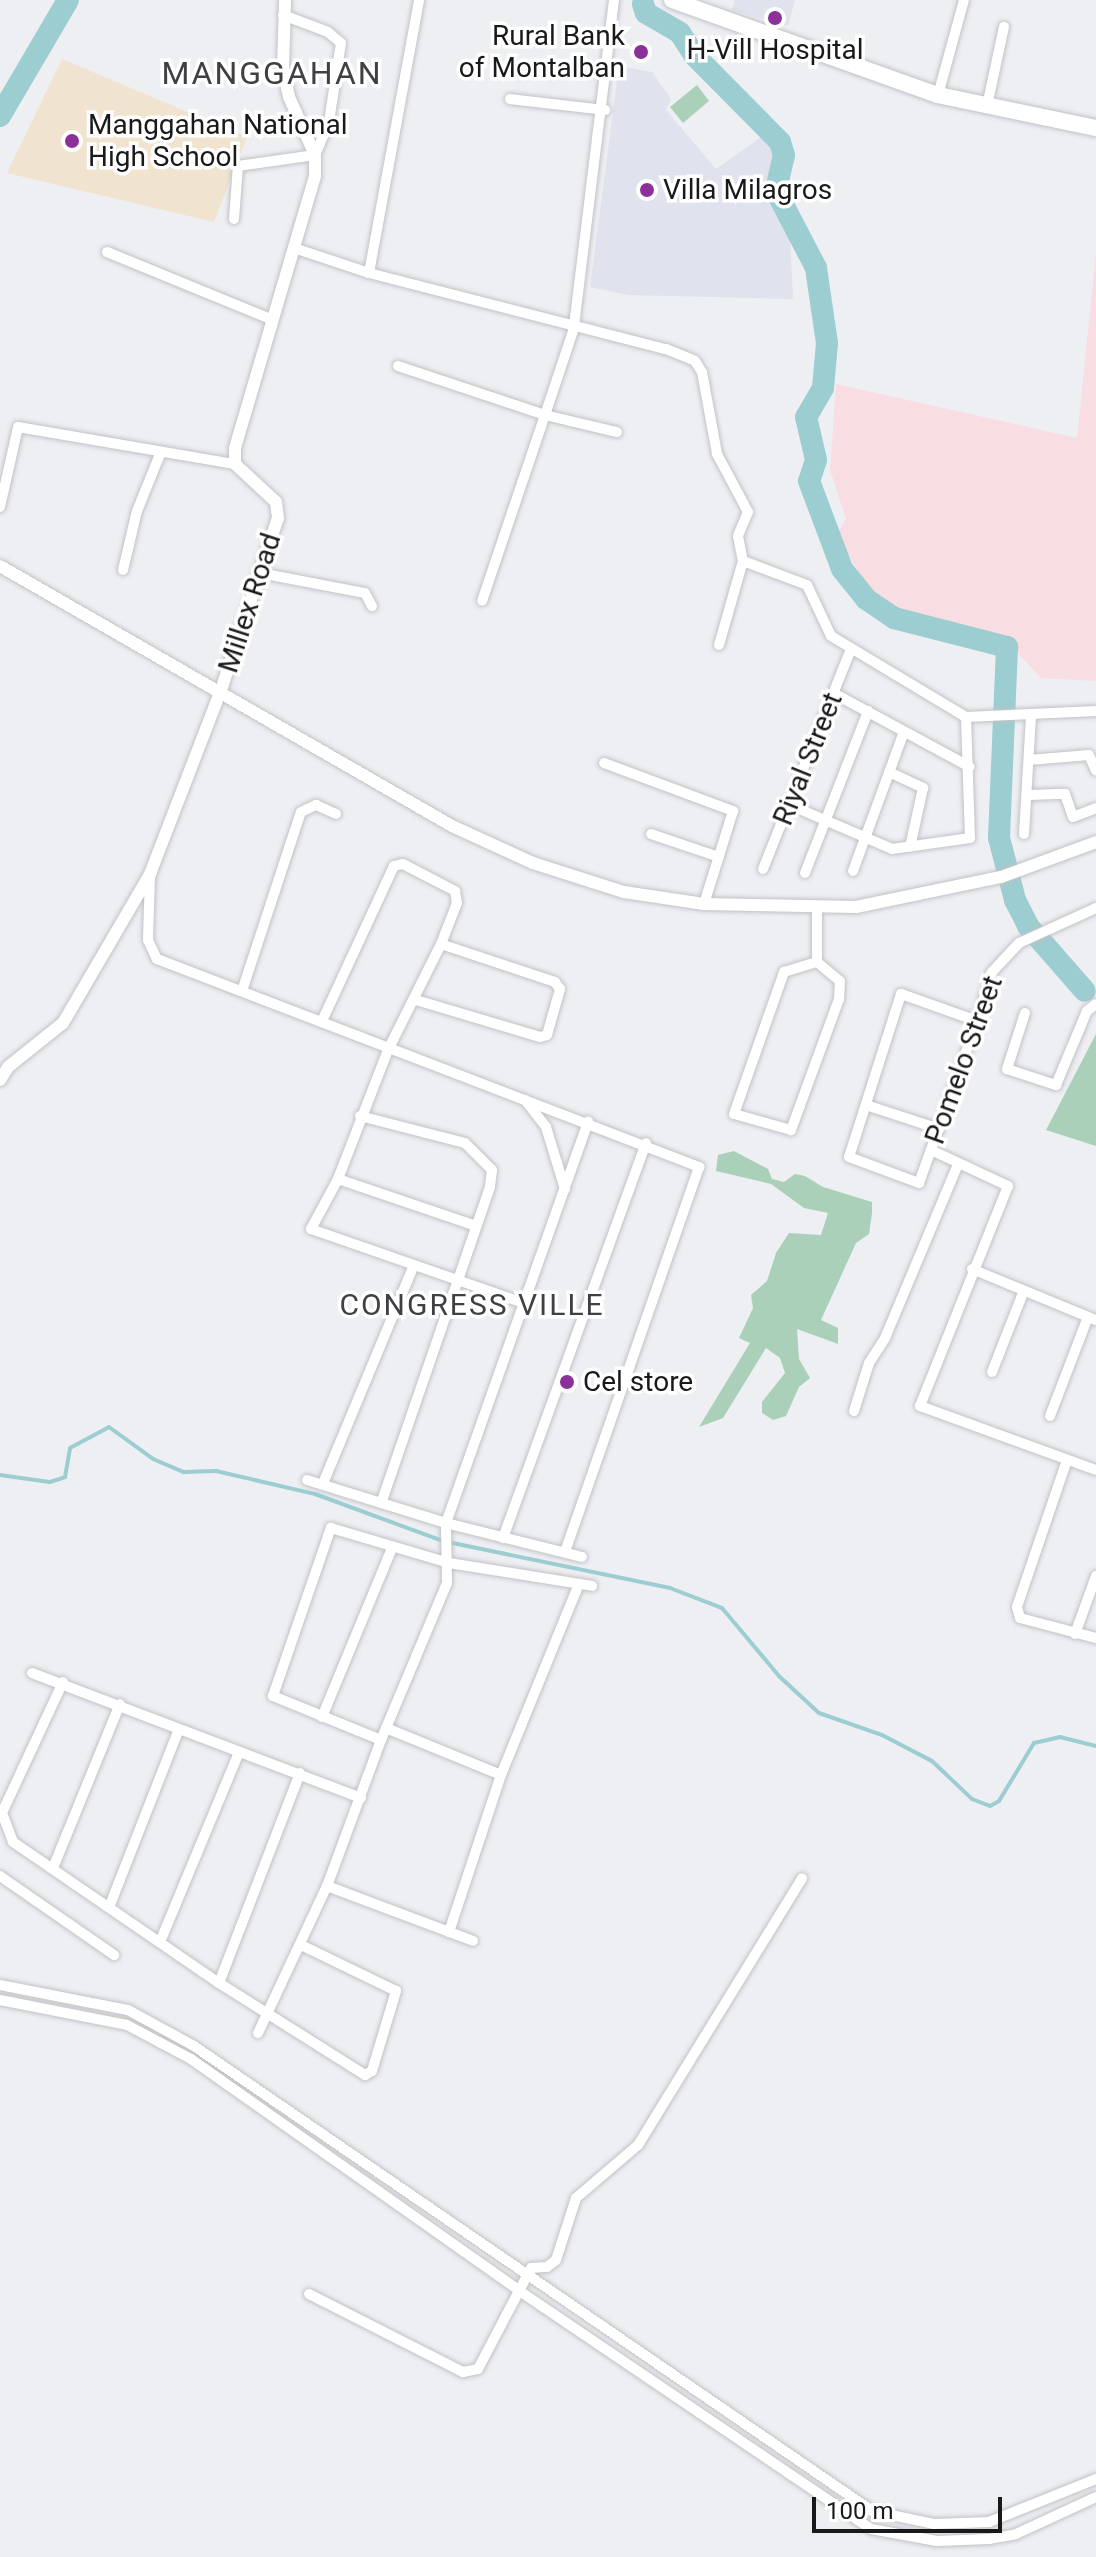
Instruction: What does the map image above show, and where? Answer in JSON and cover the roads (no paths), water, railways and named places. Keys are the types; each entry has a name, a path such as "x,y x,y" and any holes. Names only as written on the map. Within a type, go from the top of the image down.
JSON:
{"main road":[{"path":"672,0 938,95 1096,128"}],"street":[{"path":"285,0 283,15 289,97 315,155"},
{"path":"369,273 419,0"},
{"path":"482,601 574,328 605,110 614,0"},
{"path":"938,95 964,0"},
{"path":"0,507 4,469 18,427 235,464 239,431 297,249 315,155 329,122 341,43 328,32 283,15"},
{"path":"987,106 1004,27"},
{"path":"510,99 605,110"},
{"path":"234,219 238,166 315,155"},
{"path":"297,249 369,273 574,328 666,349 695,361 702,372 717,454 748,512 738,536 743,561 719,645"},
{"path":"107,252 273,320"},
{"path":"398,366 545,415 617,432"},
{"path":"123,570 137,511 161,452"},
{"name":"Millex Road","path":"0,1080 8,1067 63,1023 150,874 220,693 278,518 276,502 235,464"},
{"path":"743,561 807,585 831,636 966,717 1096,711"},
{"path":"0,566 452,826 533,863 624,892 704,904 817,909 938,894 1001,877 1096,842"},
{"path":"260,573 365,593 372,606"},
{"name":"Riyal Street","path":"763,869 851,649"},
{"path":"835,694 970,767"},
{"path":"805,873 868,711"},
{"path":"1024,834 1031,715"},
{"path":"790,805 865,840 892,849 970,838 966,717"},
{"path":"853,871 904,732"},
{"path":"1029,760 1089,755 1096,771"},
{"path":"604,763 733,811 716,856 704,904"},
{"path":"889,772 923,788 910,847"},
{"path":"1028,795 1065,794 1073,817 1096,808"},
{"path":"242,991 301,812 316,805 336,814"},
{"path":"651,834 716,856"},
{"path":"322,1021 394,866 403,864 455,891 457,903 441,944 416,1000 388,1050 338,1179 311,1229 458,1283 521,1302"},
{"path":"150,874 148,940 157,959 322,1021 388,1050 646,1143 699,1167 565,1551"},
{"name":"Pomelo Street","path":"866,1105 849,1157 919,1183 992,972 1019,943 1096,908"},
{"path":"817,909 817,962"},
{"path":"416,1000 540,1037 547,1035 560,989 555,982 441,944"},
{"path":"817,962 840,981 839,999 791,1130 734,1114 784,972 817,962"},
{"path":"939,1129 866,1105 901,994 977,1021"},
{"path":"1025,1013 1007,1069 1056,1085 1087,1011 1096,1004"},
{"path":"524,1099 546,1127 565,1191"},
{"path":"360,1116 465,1143 492,1170 458,1283 382,1501"},
{"path":"258,2033 270,2015 327,1886 381,1740 447,1583 448,1528 521,1302 565,1191 588,1121"},
{"path":"503,1538 646,1143"},
{"path":"931,1150 1008,1186 972,1269 920,1406 1096,1470"},
{"path":"854,1411 869,1363 885,1338 958,1164"},
{"path":"338,1179 476,1226"},
{"path":"324,1481 413,1267"},
{"path":"972,1269 1023,1293 1092,1318 1050,1416"},
{"path":"992,1372 1023,1293"},
{"path":"1067,1460 1017,1607 1020,1618 1096,1638"},
{"path":"307,1480 324,1481 448,1528 582,1557"},
{"path":"381,1740 273,1696 273,1688 331,1528 392,1548 592,1586"},
{"path":"322,1717 392,1548"},
{"path":"1075,1634 1096,1576"},
{"path":"449,1932 501,1775 579,1584"},
{"path":"32,1673 63,1682 361,1798"},
{"path":"63,1682 2,1813 13,1842 110,1905 219,1983 365,2075 372,2071 396,1991 301,1945"},
{"path":"53,1868 120,1704"},
{"path":"386,1728 501,1775"},
{"path":"110,1905 179,1729"},
{"path":"160,1942 239,1752"},
{"path":"219,1983 300,1773"},
{"path":"0,1876 114,1955"},
{"path":"309,2294 394,2340 473,2373 531,2268 547,2267 556,2260 576,2198 638,2145 802,1878"},
{"path":"327,1886 473,1941"},
{"path":"0,1985 105,2004 166,2030 849,2498 902,2521 959,2526 989,2522 1096,2479"},
{"path":"0,2000 68,2010 147,2033 217,2077 518,2290 838,2510 900,2537 962,2542 1016,2534 1096,2497"},
{"path":"702,2414 709,2403"}],"waterway":[{"path":"0,116 68,0"},
{"path":"643,4 646,13 680,33 695,56 780,142 784,155 776,191 816,268 827,343 823,388 806,417 816,460 809,481 842,569 866,599 894,618 1007,647 999,838 1015,900 1028,926 1085,991"},
{"path":"0,1475 50,1482 65,1477 70,1448 109,1427 153,1459 184,1472 216,1471 315,1494 443,1541 670,1588 722,1608 780,1677 819,1713 882,1735 932,1761 972,1799 990,1806 999,1801 1034,1743 1060,1737 1096,1746"}],"place":[{"name":"H-Vill Hospital","path":"775,18"},
{"name":"Rural Bank of Montalban","path":"641,52"},
{"name":"Manggahan National High School","path":"72,141"},
{"name":"Villa Milagros","path":"647,190"},
{"name":"Cel store","path":"567,1382"}],"district":[{"name":"MANGGAHAN","path":"272,73"},
{"name":"CONGRESS VILLE","path":"472,1305"}]}
